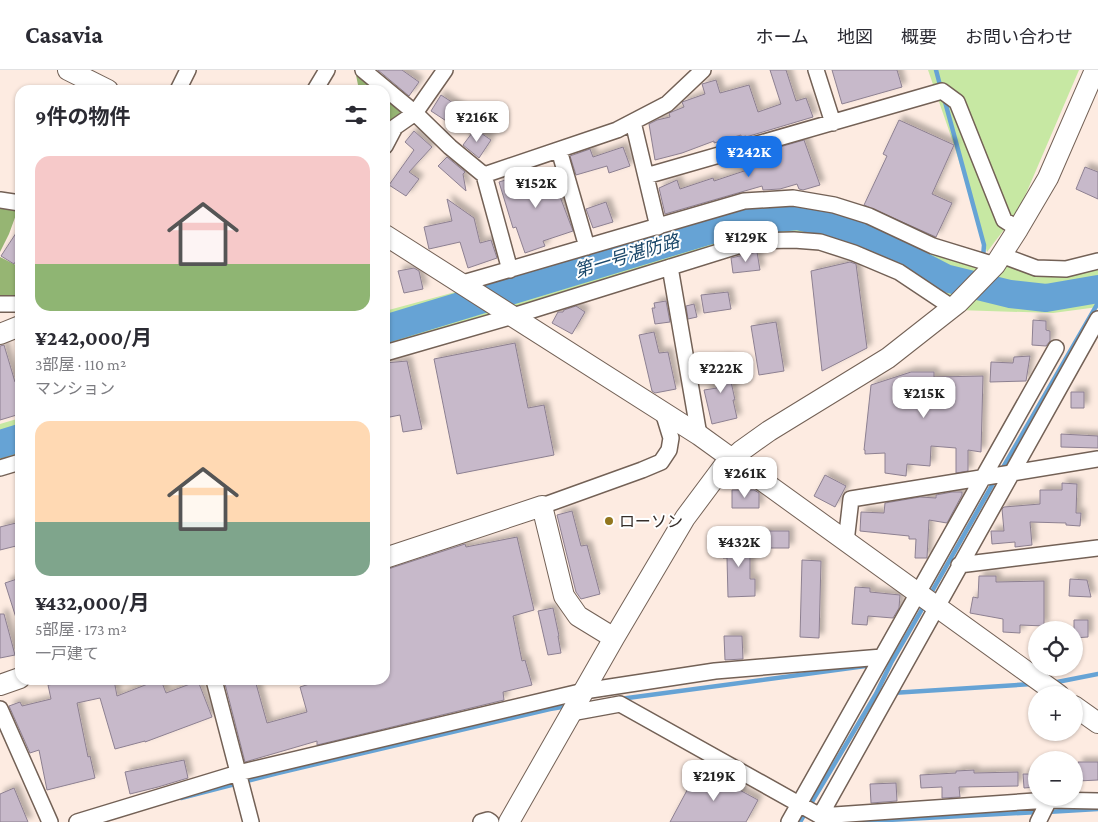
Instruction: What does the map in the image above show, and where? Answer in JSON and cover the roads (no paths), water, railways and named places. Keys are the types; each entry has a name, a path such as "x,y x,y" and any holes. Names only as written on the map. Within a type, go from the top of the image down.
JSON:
{"street":[{"path":"68,70 98,85"},
{"path":"180,85 188,70"},
{"path":"318,85 327,70"},
{"path":"363,70 381,85"},
{"path":"390,136 395,127 415,113 445,70"},
{"path":"484,175 616,130 633,122 667,104 703,70"},
{"path":"816,70 832,123"},
{"path":"509,822 685,518 723,467 769,431 888,358 955,305 998,260 1048,178 1095,70"},
{"path":"390,92 484,175 510,270"},
{"path":"646,176 942,92 957,102 1004,220 1018,229"},
{"path":"633,122 658,226"},
{"path":"558,150 587,247"},
{"path":"466,285 510,270 744,201 793,198 834,204 869,216 932,246 1036,268 1066,269 1098,261"},
{"path":"0,200 15,202"},
{"path":"390,238 699,435 1047,686"},
{"path":"390,351 754,241 794,240 820,242 854,253 899,272 955,305"},
{"path":"670,268 699,435"},
{"path":"0,304 15,304"},
{"path":"826,819 937,606 1098,319"},
{"path":"0,334 15,328"},
{"path":"789,822 1056,348"},
{"path":"390,556 542,506 661,462 669,450 671,438 663,412"},
{"path":"846,542 851,499 1098,459"},
{"path":"0,468 15,464"},
{"path":"542,506 564,596 578,616 614,638"},
{"path":"960,565 1098,548"},
{"path":"87,820 238,773 584,692 714,671 882,657"},
{"path":"0,684 15,680"},
{"path":"215,685 251,822"},
{"path":"571,713 620,704 826,819 1028,802"},
{"path":"0,708 50,822"},
{"path":"1083,713 1098,724"},
{"path":"1083,801 1098,801"},
{"path":"1038,822 1046,806"},
{"path":"481,822 488,820 491,822"}],"waterway":[{"path":"936,70 941,89"},
{"path":"944,98 984,245 983,258"},
{"name":"第一号湛防路","path":"390,327 727,225 745,221 798,216 859,233 945,278 1010,294 1046,298 1098,289"},
{"path":"1001,471 1098,303"},
{"name":"第一号湛防路","path":"0,444 15,440"},
{"path":"930,595 995,480"},
{"path":"800,822 876,694 891,663 925,604"},
{"path":"620,699 873,665"},
{"path":"1052,683 1098,674"},
{"path":"892,693 1032,684"},
{"path":"181,798 278,773 568,706"},
{"path":"1047,812 1098,809"},
{"path":"850,822 1039,812"}],"place":[{"name":"ローソン","path":"609,521"}]}
